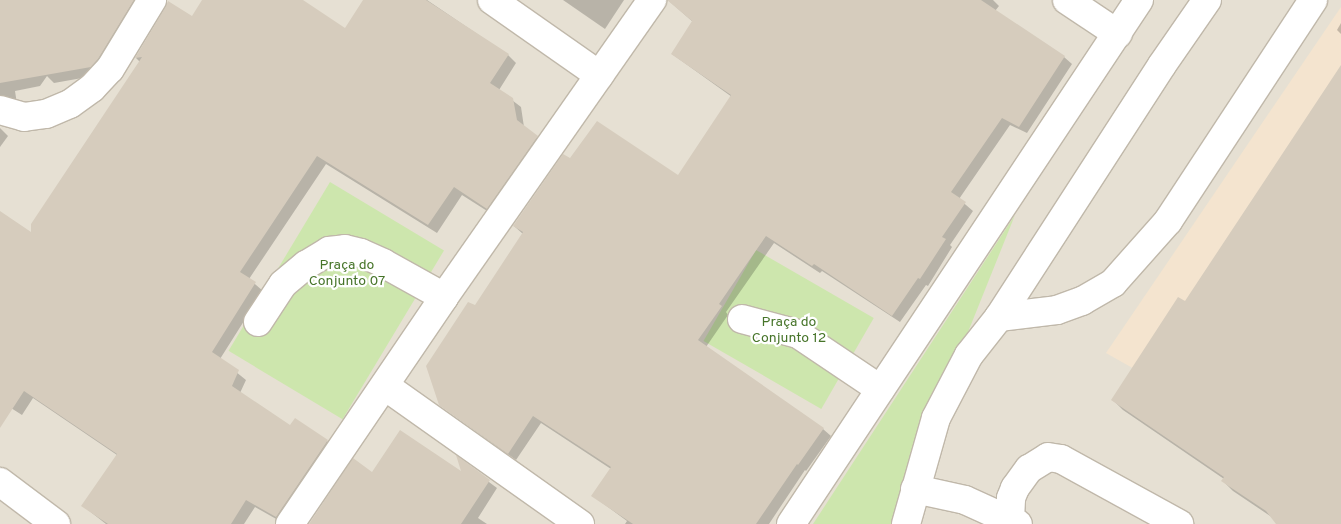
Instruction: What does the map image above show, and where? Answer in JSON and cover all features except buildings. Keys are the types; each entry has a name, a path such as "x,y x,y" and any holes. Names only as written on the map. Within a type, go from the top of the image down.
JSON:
{"street":[{"path":"0,110 24,117 46,114 70,104 92,88 110,69 152,0"},
{"path":"492,0 599,76"},
{"path":"290,524 444,297 652,0"},
{"path":"1067,0 1118,34"},
{"path":"791,524 1139,0"},
{"path":"906,524 936,418 969,355 999,317 1162,65 1207,0"},
{"path":"999,317 1057,310 1082,302 1113,283 1168,221 1313,0"},
{"path":"258,322 283,284 306,266 329,252 345,249 361,253 383,263 444,297"},
{"path":"742,319 798,334 880,389"},
{"path":"384,386 580,524"},
{"path":"1014,521 1011,498 1018,484 1029,469 1048,457 1061,459 1179,524"},
{"path":"0,482 56,524"},
{"path":"915,489 966,500 1014,521"}],"shaded area":[{"path":"0,0 1341,0 1341,524 0,524"},
{"path":"1341,7 1341,486 1106,353"}],"green space":[{"name":"Praça do Conjunto 07","path":"330,182 444,251 343,419 229,351"},
{"path":"1015,215 891,524 813,524"},
{"name":"Praça do Conjunto 12","path":"756,250 874,318 821,409 704,341"}]}
